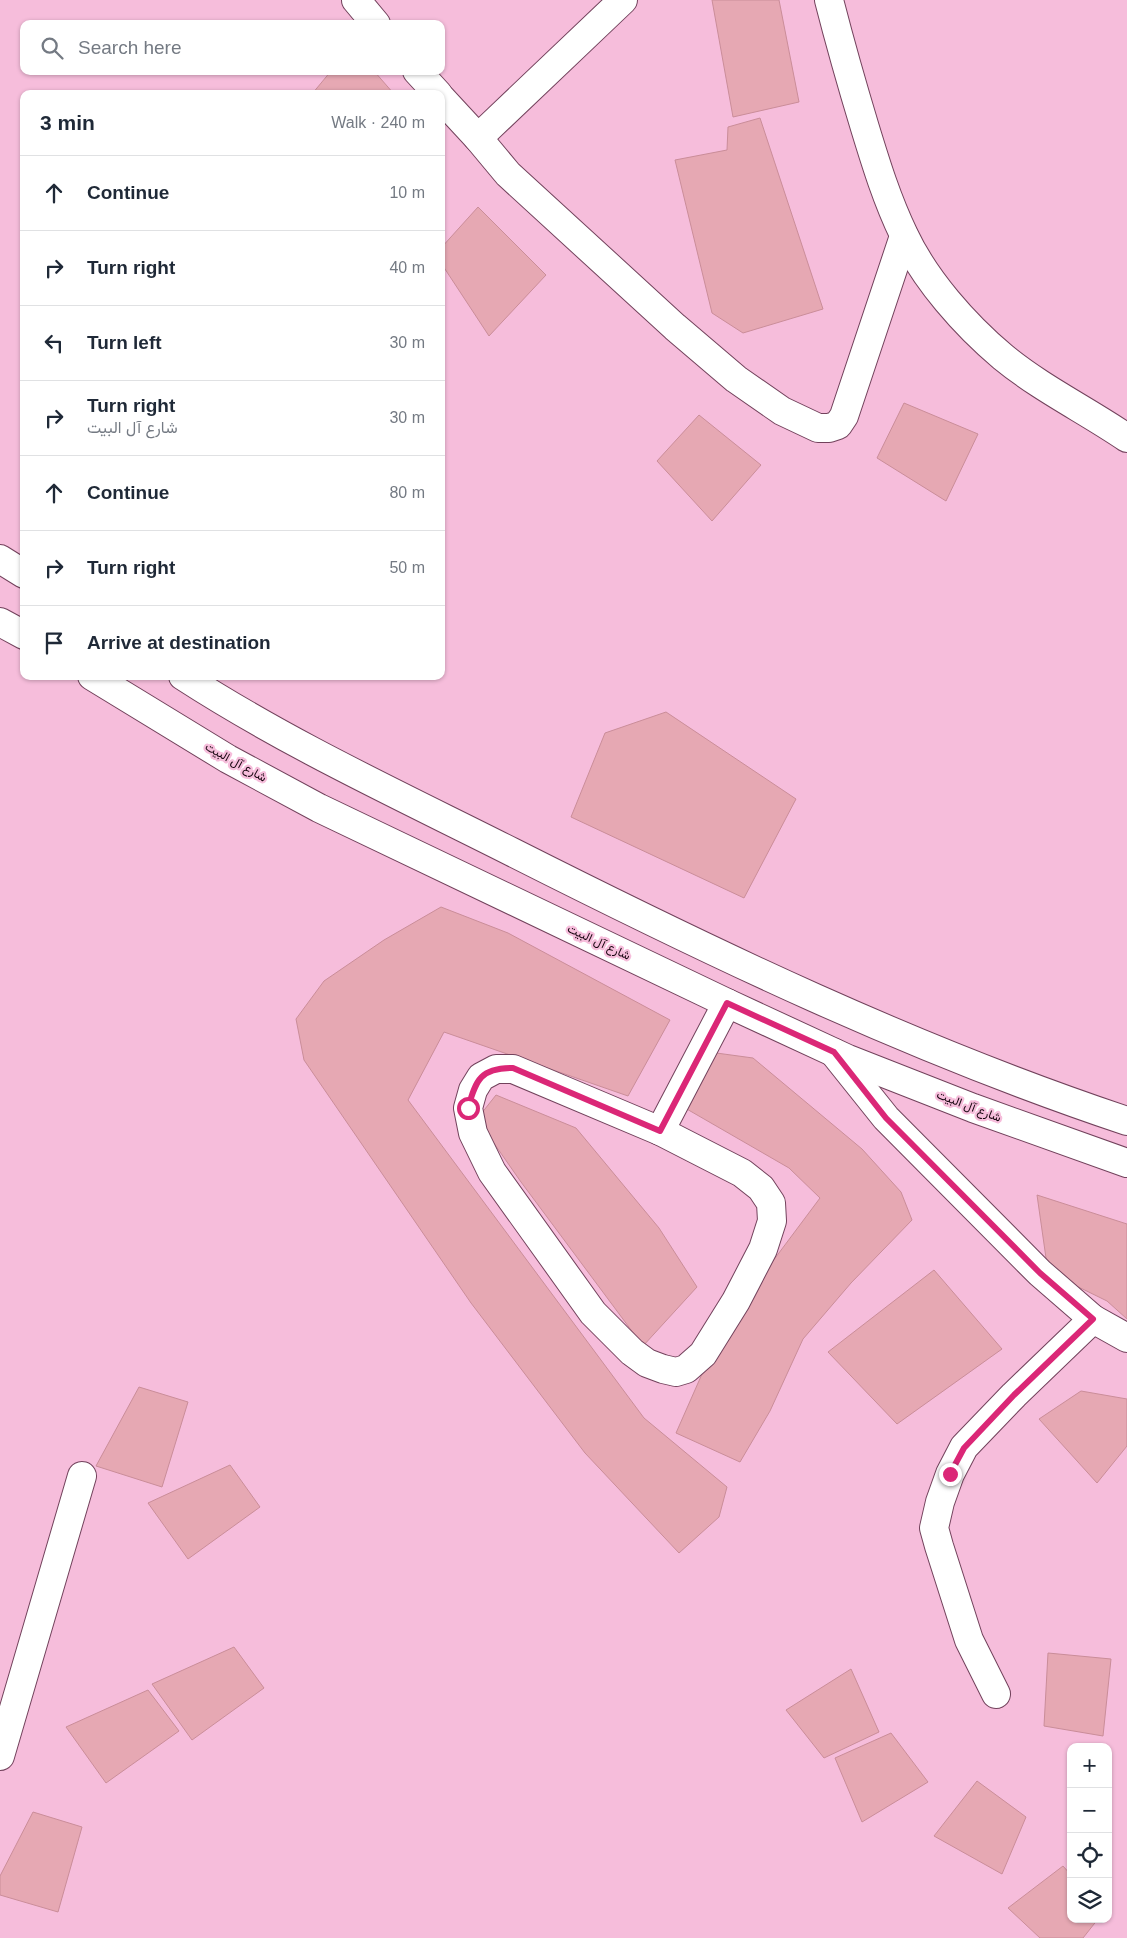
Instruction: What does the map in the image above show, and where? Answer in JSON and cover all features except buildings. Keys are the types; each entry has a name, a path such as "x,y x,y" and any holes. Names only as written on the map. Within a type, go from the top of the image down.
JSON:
{"street":[{"path":"356,0 373,20"},
{"path":"478,138 623,0"},
{"path":"829,0 842,52 880,178 904,236 924,270 964,322 1004,358 1056,395 1127,438"},
{"path":"421,75 434,90"},
{"path":"445,102 508,174 688,339 736,379 782,411 818,428 829,428 838,425 844,416 904,236"},
{"path":"0,559 20,572"},
{"path":"0,622 20,634"},
{"name":"شارع آل البيت","path":"99,680 228,759 319,808 727,1003 834,1052 973,1108 1127,1164"},
{"path":"190,680 299,746 649,921 892,1033 1058,1098 1127,1121"},
{"path":"660,1131 727,1003"},
{"path":"834,1052 886,1118 1040,1273 1093,1319 1127,1338"},
{"path":"496,1068 513,1068 660,1131 742,1173 762,1188 771,1202 772,1221 763,1250 736,1301 703,1354 686,1369 676,1372 647,1363 632,1352 593,1313 492,1172 473,1133 468,1108 473,1090 482,1077 496,1068"},
{"path":"996,1694 969,1640 939,1546 934,1528 940,1502 950,1474 964,1448 1014,1395 1093,1319"},
{"path":"0,1756 82,1476"}],"route":[{"path":"468,1108 473,1090 482,1077 496,1068 513,1068 660,1131 727,1003 834,1052 886,1118 1040,1273 1093,1319 1014,1395 964,1448 950,1474"}]}
